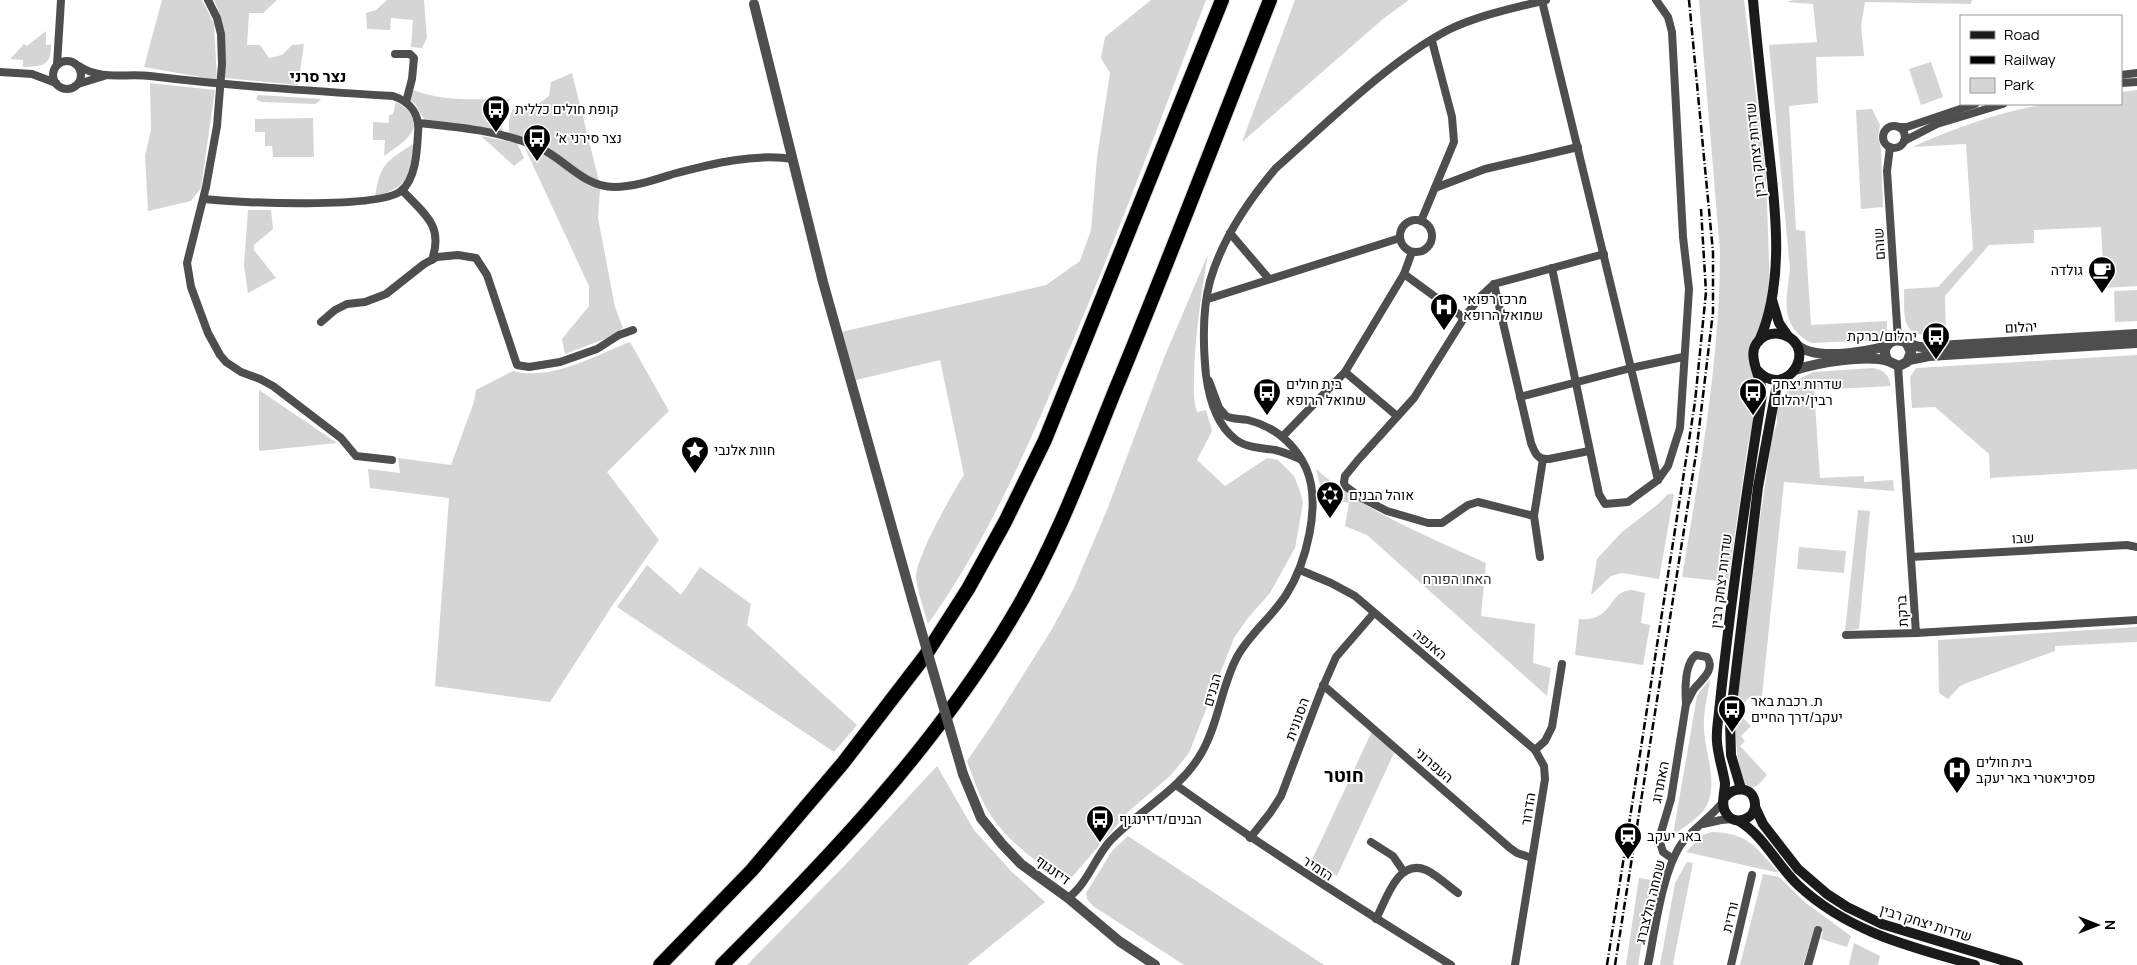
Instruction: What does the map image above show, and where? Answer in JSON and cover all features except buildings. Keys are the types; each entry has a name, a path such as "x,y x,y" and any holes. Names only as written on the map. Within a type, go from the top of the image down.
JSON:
{"highway":[{"path":"660,965 752,870 843,764 925,656 976,574 1025,483 1045,440 1222,0"},
{"path":"722,965 820,863 898,775 966,689 1012,618 1065,512 1134,344 1270,0"}],"main road":[{"name":"שדרות יצחק רבין","path":"1753,0 1774,202 1776,252 1771,296 1764,329 1759,341"},
{"name":"שדרות יצחק רבין","path":"1771,296 1779,323 1791,340"},
{"path":"1774,334 1791,340 1799,357 1795,370 1786,378 1774,380 1756,369 1753,356 1759,341 1767,335 1774,334"},
{"name":"שדרות יצחק רבין","path":"1724,800 1724,779 1717,742 1717,727 1744,504 1762,395 1762,383 1756,369"},
{"name":"שדרות יצחק רבין","path":"1741,789 1731,756 1730,721 1758,486 1776,390 1778,384 1786,378"},
{"path":"1741,789 1751,794 1755,807 1749,817 1736,820 1726,813 1724,800 1733,790 1741,789"},
{"name":"שדרות יצחק רבין","path":"1755,807 1763,824 1798,869 1827,894 1847,907 1882,924 2018,965"},
{"name":"שדרות יצחק רבין","path":"1736,820 1752,830 1794,882 1836,915 1886,939 1975,965"}],"street":[{"path":"56,83 53,76 60,41 61,0"},
{"path":"208,0 221,34 217,126 204,198 188,256 188,273 202,319 220,355 241,372 260,379 280,392 341,438 356,456 392,460"},
{"path":"1552,268 1599,494 1605,504 1628,502 1658,480 1668,466 1680,428 1688,317 1689,289 1683,237 1672,32 1668,16 1656,0"},
{"path":"1300,459 1286,453 1259,449 1235,440 1224,426 1215,403 1208,393 1204,350 1210,282 1230,233 1260,187 1276,168 1402,60 1448,30 1479,18 1544,1 1658,480"},
{"name":"דיזנגוף","path":"754,4 853,394 962,774 981,818 1021,864 1068,898 1119,942 1155,965"},
{"path":"60,41 62,49 72,61 87,71 106,76 147,76 220,85 393,96 406,102 414,110 419,123 415,161 408,182 402,190 387,198 321,203 204,198"},
{"path":"1421,221 1454,142 1452,117 1432,41"},
{"path":"395,54 410,54 414,58 412,79 406,102"},
{"path":"32,74 56,66 62,61 72,61"},
{"path":"78,84 82,76 79,66"},
{"path":"0,72 32,74 56,83 65,89 70,89 78,84 106,76"},
{"path":"2122,75 2137,73"},
{"path":"2122,83 2137,82"},
{"path":"1972,105 1907,126 1890,127 1884,133 1884,141 1890,147 1898,147 1904,140 1937,124 2000,105"},
{"path":"419,123 460,127 497,134 530,144 555,157 586,180 609,186 639,184 716,163 766,158 793,160"},
{"path":"1898,127 1904,133 1904,140"},
{"path":"1435,188 1485,169 1578,147"},
{"name":"שוהם","path":"1890,147 1888,171 1903,342"},
{"path":"402,190 433,225 437,239 432,260"},
{"path":"1410,221 1421,221 1430,228 1432,238 1430,244 1423,251 1412,252 1404,247 1400,238 1402,228 1410,221"},
{"path":"1230,233 1268,279"},
{"path":"1208,299 1400,238"},
{"path":"1283,436 1345,372 1404,274 1412,252"},
{"path":"1534,516 1478,502 1468,505 1442,523 1428,523 1387,511 1360,497 1345,486 1345,476 1414,398 1464,318 1479,298 1494,284 1604,254"},
{"path":"321,322 335,310 347,304 365,302 386,294 432,260 443,255 458,255 476,258 487,275 516,365 522,368 567,360 597,349 633,330"},
{"path":"1404,274 1464,318"},
{"path":"1494,284 1531,444 1536,456 1543,460 1589,451"},
{"name":"יהלום","path":"1903,342 1922,347 2137,334"},
{"path":"1791,340 1807,351 1820,354 1862,351 1887,346 1894,340 1903,342 1911,352 1909,360 1904,365 1898,366 1874,360 1820,363 1795,370"},
{"name":"יהלום","path":"1909,360 1929,356 2137,342"},
{"path":"1887,346 1885,353 1888,362"},
{"path":"1520,397 1631,368 1684,358"},
{"name":"ברקת","path":"1898,366 1916,633 2137,620"},
{"path":"1345,372 1398,416"},
{"name":"הבנים","path":"1068,898 1079,890 1110,841 1176,785 1201,754 1218,716 1226,684 1237,656 1285,596 1300,570 1308,540 1312,496 1306,467 1298,453 1283,436 1272,429 1248,420 1226,416 1215,403"},
{"path":"1540,557 1534,516 1543,460"},
{"name":"שבו","path":"1911,557 2127,545 2137,547"},
{"name":"האנפה","path":"1300,570 1355,596 1536,750"},
{"name":"הסנונית","path":"1250,838 1281,796 1323,685 1336,657 1374,613"},
{"path":"1846,636 1916,633"},
{"name":"האתרוג","path":"1673,859 1663,852 1659,838 1671,798 1686,704 1690,663 1696,654 1702,654 1709,660 1710,670 1686,704"},
{"path":"1536,750 1545,741 1552,727 1562,664"},
{"name":"העפרוני","path":"1323,685 1510,848 1517,853 1532,858"},
{"name":"הדרור","path":"1515,965 1545,779 1544,766 1536,750"},
{"name":"הזמיר","path":"1176,785 1250,838 1451,965"},
{"name":"שמחה הולצברג","path":"1648,965 1660,907 1673,859 1683,843 1724,800"},
{"path":"1701,825 1721,820 1736,820"},
{"path":"1371,842 1393,856 1404,872"},
{"path":"1376,919 1397,878 1404,872 1412,869 1427,871 1458,893"},
{"name":"ורדית","path":"1731,965 1752,875"},
{"path":"1808,965 1818,930"}],"green space":[{"path":"162,0 202,0 214,24 217,80 144,67"},
{"path":"214,0 277,0 263,13 249,13 247,45 260,45 269,58 282,55 292,45 304,44 298,85 225,78 223,28"},
{"path":"387,0 424,0 427,38 422,48 411,47 413,20 391,18 390,30 367,29 366,13 376,10"},
{"path":"1151,0 1206,0 1100,275 1033,433 1002,499 968,563 928,624 916,580 918,566 936,525 964,475 940,360 856,380 841,332 1046,285 1080,261 1091,230 1097,158 1110,73 1101,58 1105,37"},
{"path":"1295,0 1409,0 1383,19 1242,142"},
{"path":"1699,0 1744,0 1766,176 1770,288 1765,316 1756,338 1759,398 1748,444 1728,582 1682,577 1708,415 1717,333 1719,292 1720,251"},
{"path":"1793,0 1972,0 1971,4 1865,2 1861,26 1864,56 1816,57 1818,103 1789,106 1796,230 1805,231 1811,325 1887,321 1887,335 1882,340 1811,343 1800,336 1793,328 1789,319 1787,300 1790,269 1769,45 1817,42 1813,4 1786,2"},
{"path":"46,31 46,45 51,45 51,52 44,64 23,67 23,60 10,59 24,44 27,46"},
{"path":"1931,62 1943,97 1921,105 1909,69"},
{"path":"572,73 599,181 581,175 509,134 509,120 513,109 537,105 549,96 551,82"},
{"path":"150,83 215,90 201,188 191,201 148,211 145,156 151,130"},
{"path":"413,90 449,98 510,99 501,119 503,132 474,126 425,121 415,104 410,100"},
{"path":"2137,90 2137,286 2104,288 2101,227 2034,230 2034,243 1989,245 1945,296 1946,333 1925,335 1912,331 1906,322 1904,289 1938,287 1973,249 1966,144 1913,147 1962,127 2020,109 2045,105 2122,105 2122,92"},
{"path":"258,95 321,99 316,104 261,102 256,99"},
{"path":"396,102 407,110 413,117 415,124 407,138 384,156 385,140 373,140 373,122 389,123 389,115 393,114"},
{"path":"1872,109 1880,125 1878,137 1881,148 1883,207 1861,209 1856,110"},
{"path":"313,118 314,157 273,157 272,146 265,146 265,132 255,132 255,119"},
{"path":"481,136 517,143 524,158 514,166"},
{"path":"416,142 412,163 402,184 387,193 375,197 380,176 387,163"},
{"path":"524,146 554,160 600,189 598,218 615,307 623,328 610,337 565,354 562,339 589,306 589,286"},
{"path":"248,210 271,210 273,229 254,245 254,250 276,278 248,293 244,265"},
{"path":"1208,254 1197,331 1194,391 1197,412 1206,410 1212,431 1197,460 1225,486 1267,458 1278,460 1294,476 1303,503 1295,548 1270,593 1247,619 1234,638 1189,753 1170,776 1129,811 1072,877 1061,878 1021,849 1003,831 988,811 967,761 1052,629 1073,590 1107,510 1164,358"},
{"path":"2137,290 2137,321 2115,322 2114,291"},
{"path":"630,342 669,411 607,472 659,540 612,606 550,702 435,686 449,498 370,488 368,469 400,473 398,458 451,465 474,402 476,390 513,371 543,373 558,370 573,366"},
{"path":"2137,355 2137,469 1990,478 1989,454 1935,407 1912,408 1910,377 1916,368"},
{"path":"1873,368 1885,374 1891,386 1814,390 1820,478 1864,476 1864,482 1893,480 1894,491 1784,482 1762,696 1752,696 1746,700 1743,718 1751,726 1741,736 1745,741 1740,746 1767,775 1758,785 1749,789 1744,786 1739,762 1735,714 1736,690 1741,641 1772,438 1777,423 1777,408 1789,388 1797,380 1813,372"},
{"path":"259,390 337,443 259,451"},
{"name":"האחו הפורח","path":"1316,469 1376,511 1419,533 1486,563 1481,616 1535,624 1533,663 1551,668 1547,696 1367,535 1345,526 1349,503 1323,497"},
{"path":"1668,494 1674,494 1659,579 1622,573 1611,576 1591,595 1597,559 1622,532"},
{"path":"1858,510 1870,511 1859,629 1845,631"},
{"path":"1799,547 1846,551 1844,573 1797,569"},
{"path":"647,565 681,595 700,567 751,604 747,625 857,725 834,752 617,607"},
{"path":"1632,590 1645,593 1641,623 1650,625 1643,665 1575,655 1579,619 1591,619 1599,616 1618,595"},
{"path":"2137,627 2137,642 2055,646 2055,651 1960,686 1948,699 1939,693 1938,640"},
{"path":"1710,679 1704,723 1711,777 1710,796 1707,805 1700,814 1673,835 1697,696"},
{"path":"1373,729 1394,753 1337,876 1312,860"},
{"path":"937,766 974,830 1011,871 1045,902 967,965 747,965 848,862"},
{"path":"1712,832 1735,835 1743,839 1757,849 1779,873 1686,852 1702,835"},
{"path":"1128,836 1324,965 1184,965 1093,906 1087,899 1086,893 1112,851"},
{"path":"1687,862 1693,863 1673,964 1675,965 1660,965 1675,883"},
{"path":"1763,874 1779,877 1807,904 1851,936 1847,947 1821,939 1823,931 1814,929 1803,965 1740,965"},
{"path":"1639,878 1652,880 1651,889 1638,965 1626,965"},
{"path":"1854,943 1880,956 1878,965 1849,965"}],"railway":[{"path":"1615,965 1696,454 1713,312 1713,252 1689,0"},
{"path":"1607,965 1695,402 1706,292 1701,209"}],"place":[{"name":"קופת חולים כללית","path":"496,133"},
{"name":"נצר סירני א׳","path":"537,162"},
{"name":"גולדה","path":"2102,294"},
{"name":"מרכז רפואי שמואל הרופא","path":"1444,331"},
{"name":"יהלום/ברקת","path":"1936,360"},
{"name":"בית חולים שמואל הרופא","path":"1267,416"},
{"name":"שדרות יצחק רבין/יהלום","path":"1753,416"},
{"name":"חוות אלנבי","path":"695,474"},
{"name":"אוהל הבנים","path":"1330,519"},
{"name":"ת. רכבת באר יעקב/דרך החיים","path":"1732,733"},
{"name":"בית חולים פסיכיאטרי באר יעקב","path":"1957,794"},
{"name":"הבנים/דיזינגוף","path":"1100,843"},
{"name":"באר יעקב","path":"1628,860"}],"district":[{"name":"נצר סרני","path":"318,76"},
{"name":"חוטר","path":"1344,775"}]}
